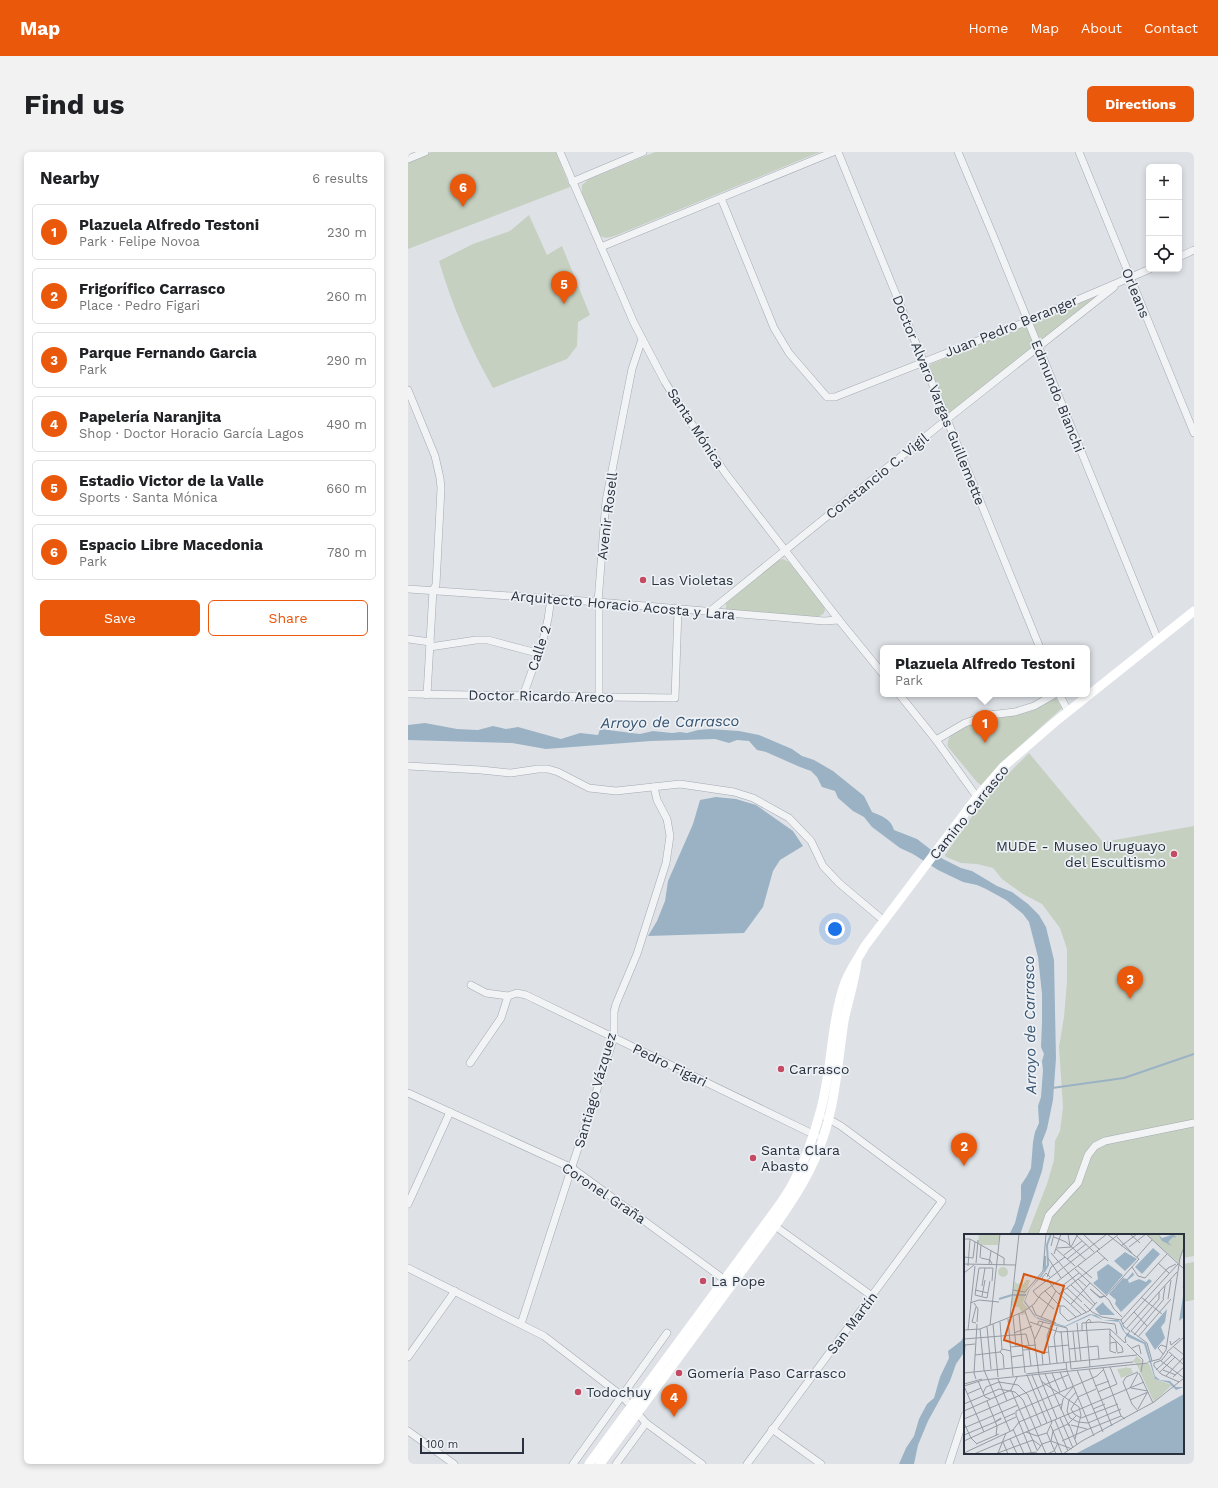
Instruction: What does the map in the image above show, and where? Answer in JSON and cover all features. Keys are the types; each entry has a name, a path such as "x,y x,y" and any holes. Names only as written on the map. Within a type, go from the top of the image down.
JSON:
{"main road":[{"name":"Camino Carrasco","path":"1090,694 1194,611"},
{"name":"Camino Carrasco","path":"824,1117 833,1101 847,1005 857,961 865,946 883,920 946,840 977,797 1003,767 1087,697"},
{"path":"600,1464 634,1410 795,1181 814,1135 824,1117"},
{"path":"589,1464 634,1410 775,1226 802,1185 823,1138 824,1117"}],"street":[{"path":"408,159 425,152"},
{"name":"Santa Mónica","path":"560,152 617,285 642,339 680,405 716,461 839,620 880,670"},
{"path":"572,182 642,152"},
{"path":"601,247 833,152"},
{"name":"Doctor Alvaro Vargas Guillemette","path":"838,152 1039,645"},
{"name":"Edmundo Bianchi","path":"958,152 1158,640"},
{"name":"Orleans","path":"1079,152 1194,433"},
{"name":"Juan Pedro Beranger","path":"721,198 774,328 789,353 827,397 835,397 1028,321 1146,271"},
{"path":"1182,256 1194,250"},
{"name":"Constancio C. Vigil","path":"709,612 946,420 1121,281"},
{"name":"Avenir Rosell","path":"599,697 600,608 598,602 606,501 632,369 642,339"},
{"path":"408,390 435,456 442,488 436,585 433,590 427,695"},
{"name":"Arquitecto Horacio Acosta y Lara","path":"408,589 551,598 824,621 839,620"},
{"name":"Calle 2","path":"523,696 537,653 543,640 551,598"},
{"name":"Doctor Ricardo Areco","path":"408,694 675,698 678,609"},
{"path":"408,639 430,644 488,640 537,653"},
{"path":"901,697 936,740 977,797"},
{"path":"936,740 965,723 989,715 1014,712 1034,706 1050,697"},
{"path":"1060,697 1068,712"},
{"path":"408,766 510,773 548,769 558,772 589,788 616,791 680,784 734,792 753,798 788,818 811,842 823,866 839,883 883,920"},
{"name":"Santiago Vázquez","path":"521,1324 614,1037 614,1012 616,1004 637,954 666,862 670,836 667,819 654,787"},
{"name":"Pedro Figari","path":"471,985 486,993 508,996 517,993 526,995 814,1135 823,1138"},
{"path":"470,1062 501,1018 508,996"},
{"name":"Coronel Graña","path":"408,1093 572,1168 725,1280"},
{"path":"408,1204 450,1112"},
{"name":"San Martín","path":"747,1464 942,1201 841,1126 824,1117"},
{"path":"1042,1234 1049,1215 1078,1182 1088,1155 1095,1146 1105,1141 1194,1123"},
{"path":"775,1226 872,1296"},
{"path":"408,1268 544,1336 622,1396 646,1423 702,1464"},
{"path":"408,1357 455,1291"},
{"path":"573,1464 668,1333"},
{"path":"949,1464 964,1418"},
{"path":"616,1464 646,1423"},
{"path":"772,1429 820,1464"},
{"path":"408,1431 444,1461 454,1464"}],"green space":[{"path":"431,152 556,152 570,187 408,249 408,161"},
{"path":"655,152 820,152 617,235 608,238 602,237 582,193 582,185 589,179"},
{"path":"529,215 547,255 562,246 590,315 578,322 577,346 567,359 493,388 462,326 439,261 473,244 510,231"},
{"path":"1095,297 1044,340 1039,337 1033,324 1033,322 1037,319"},
{"path":"1024,326 1027,328 1035,346 950,413 948,412 930,370 931,364"},
{"path":"783,559 789,562 824,605 825,611 823,614 818,617 728,611 726,609 726,602 776,561"},
{"path":"1056,698 1062,708 999,765 982,786 948,747 949,739 955,732 966,726 992,719 1025,713"},
{"path":"1029,753 1103,842 1194,826 1194,1256 1184,1258 1184,1234 1027,1234 1047,1184 1054,1160 1055,1141 1060,1131 1063,1107 1059,1047 1064,1017 1067,981 1067,949 1060,928 1042,904 1023,894 1002,879 993,868 977,864 961,863 946,857 945,855 986,796"},
{"path":"1194,1262 1194,1300 1184,1302 1184,1264"}],"water":[{"path":"425,723 457,729 478,730 493,726 506,729 518,727 561,739 580,733 598,735 600,729 640,734 653,731 687,733 710,729 739,731 759,735 792,749 802,756 814,760 833,771 864,796 872,812 891,823 894,830 917,839 943,859 961,868 972,871 997,886 1012,892 1028,904 1039,915 1046,927 1054,960 1056,1058 1053,1100 1047,1129 1042,1142 1045,1155 1042,1171 1020,1234 1010,1234 1015,1223 1021,1199 1021,1185 1031,1168 1033,1142 1039,1123 1038,1106 1041,1097 1043,1070 1042,1061 1044,1054 1041,1047 1042,994 1038,957 1029,922 1023,914 1006,900 986,889 977,885 963,882 938,870 913,854 900,848 872,827 864,817 853,811 838,798 835,791 822,787 817,777 811,771 766,752 757,750 749,741 737,740 729,743 715,739 651,741 546,749 512,743 408,740 408,725"},
{"path":"716,797 736,799 756,805 793,831 803,846 780,860 773,871 763,907 744,933 648,936 657,921 665,901 668,881 693,824 700,800"},
{"path":"964,1336 964,1352 956,1364 950,1381 928,1421 918,1445 914,1464 899,1464 906,1448 914,1436 919,1419 927,1404 934,1398 940,1377 949,1358 948,1351 961,1341"}],"waterway":[{"path":"1052,1088 1124,1078 1194,1054"}],"place":[{"name":"Espacio Libre Macedonia","path":"463,207"},
{"name":"Estadio Victor de la Valle","path":"564,304"},
{"name":"Las Violetas","path":"643,580"},
{"name":"Plazuela Alfredo Testoni","path":"985,743"},
{"name":"MUDE - Museo Uruguayo del Escultismo","path":"1174,854"},
{"name":"Parque Fernando Garcia","path":"1130,999"},
{"name":"Carrasco","path":"781,1069"},
{"name":"Santa Clara Abasto","path":"753,1158"},
{"name":"Frigorífico Carrasco","path":"964,1166"},
{"name":"La Pope","path":"703,1281"},
{"name":"Gomería Paso Carrasco","path":"679,1373"},
{"name":"Todochuy","path":"578,1392"},
{"name":"Papelería Naranjita","path":"674,1417"}],"water label":[{"name":"Arroyo de Carrasco","path":"670,722"},
{"name":"Arroyo de Carrasco","path":"1030,1025"}]}
